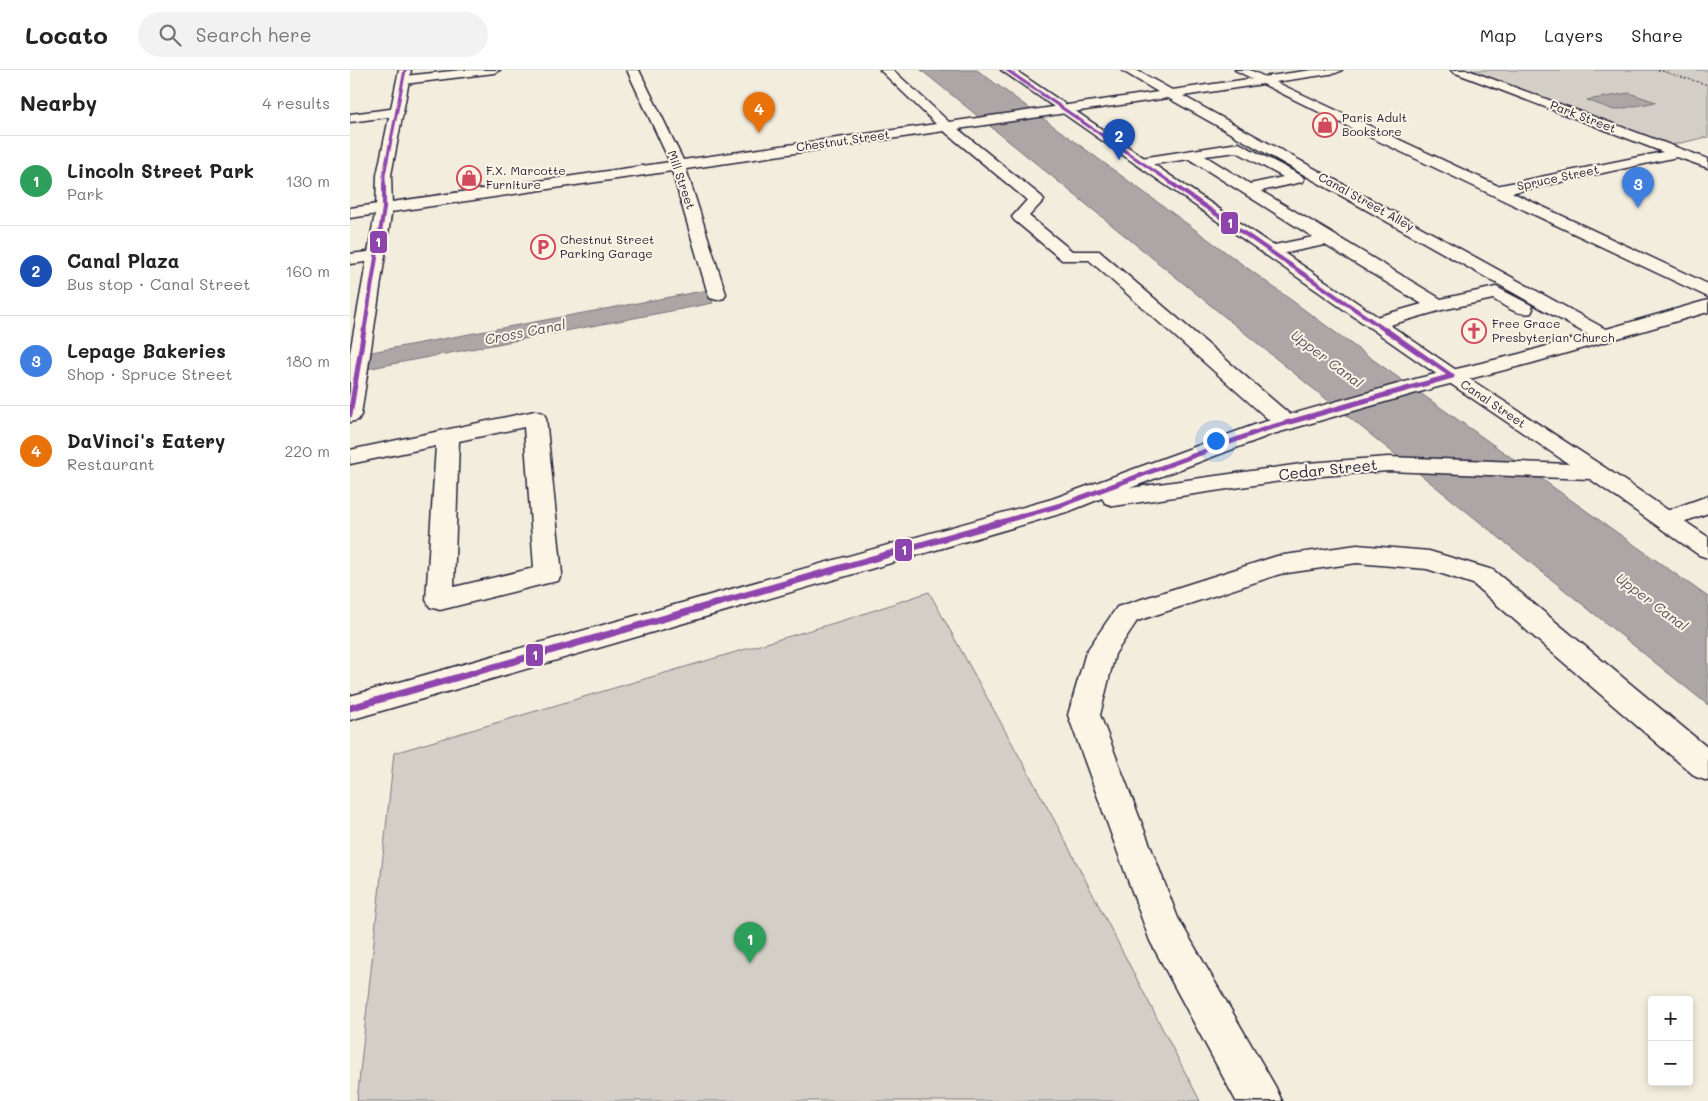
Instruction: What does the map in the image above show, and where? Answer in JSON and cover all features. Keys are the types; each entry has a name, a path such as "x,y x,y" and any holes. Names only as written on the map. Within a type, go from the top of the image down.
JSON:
{"main road":[{"path":"350,415 384,208 384,175 404,75 494,70"},
{"name":"Mill Street","path":"632,70 678,165 717,294"},
{"path":"886,70 946,126 1036,200 1020,217 1068,256 1093,255 1286,423"},
{"name":"Canal Street","path":"1012,70 1062,109 1708,550"},
{"path":"1241,70 1708,291"},
{"name":"Chestnut Street","path":"350,213 1336,70"},
{"name":"Park Street","path":"1458,70 1708,164"},
{"path":"1121,72 1154,96"},
{"name":"Canal Street Alley","path":"1121,72 1170,94 1604,336"},
{"path":"350,118 398,112"},
{"name":"Spruce Street","path":"1496,191 1708,146"},
{"path":"1140,162 1238,147 1297,179 1247,189"},
{"path":"1191,154 1438,306"},
{"path":"1271,251 1328,239"},
{"path":"350,259 376,256"},
{"path":"1376,323 1496,293 1582,342"},
{"name":"Cedar Street","path":"350,708 1061,505 1286,423 1319,413 1452,376 1525,359 1708,306"},
{"path":"350,457 448,436 535,418 548,574 440,600 448,436"},
{"name":"Cedar Street","path":"1061,505 1308,470 1388,464 1596,472"},
{"path":"1666,520 1708,504"},
{"path":"1260,1101 1163,928 1084,715 1101,652 1127,614 1278,565 1358,554 1429,560 1483,577 1708,767"}],"path":[{"path":"1658,70 1708,86"}],"shaded area":[{"path":"1471,70 1708,70 1708,137 1671,145"},
{"path":"929,592 1057,825 1200,1101 357,1101 394,753 851,618"}],"water":[{"name":"Upper Canal","path":"921,70 977,70 1358,349 1708,597 1708,705 1305,382"},
{"path":"1629,93 1656,102 1614,110 1587,100"},
{"name":"Cross Canal","path":"708,290 713,303 350,372 350,356"}],"transit line":[{"name":"1","path":"350,415 384,208 384,175 405,70"},
{"name":"1","path":"1007,70 1452,376"},
{"name":"1","path":"350,708 1061,505 1265,429 1452,376"}],"place":[{"name":"Paris Adult Bookstore","path":"1325,125"},
{"name":"DaVinci's Eatery","path":"759,133"},
{"name":"Canal Plaza","path":"1119,160"},
{"name":"F.X. Marcotte Furniture","path":"469,178"},
{"name":"Lepage Bakeries","path":"1638,208"},
{"name":"Chestnut Street Parking Garage","path":"543,247"},
{"name":"Free Grace Presbyterian Church","path":"1474,331"},
{"name":"Lincoln Street Park","path":"750,963"}]}
